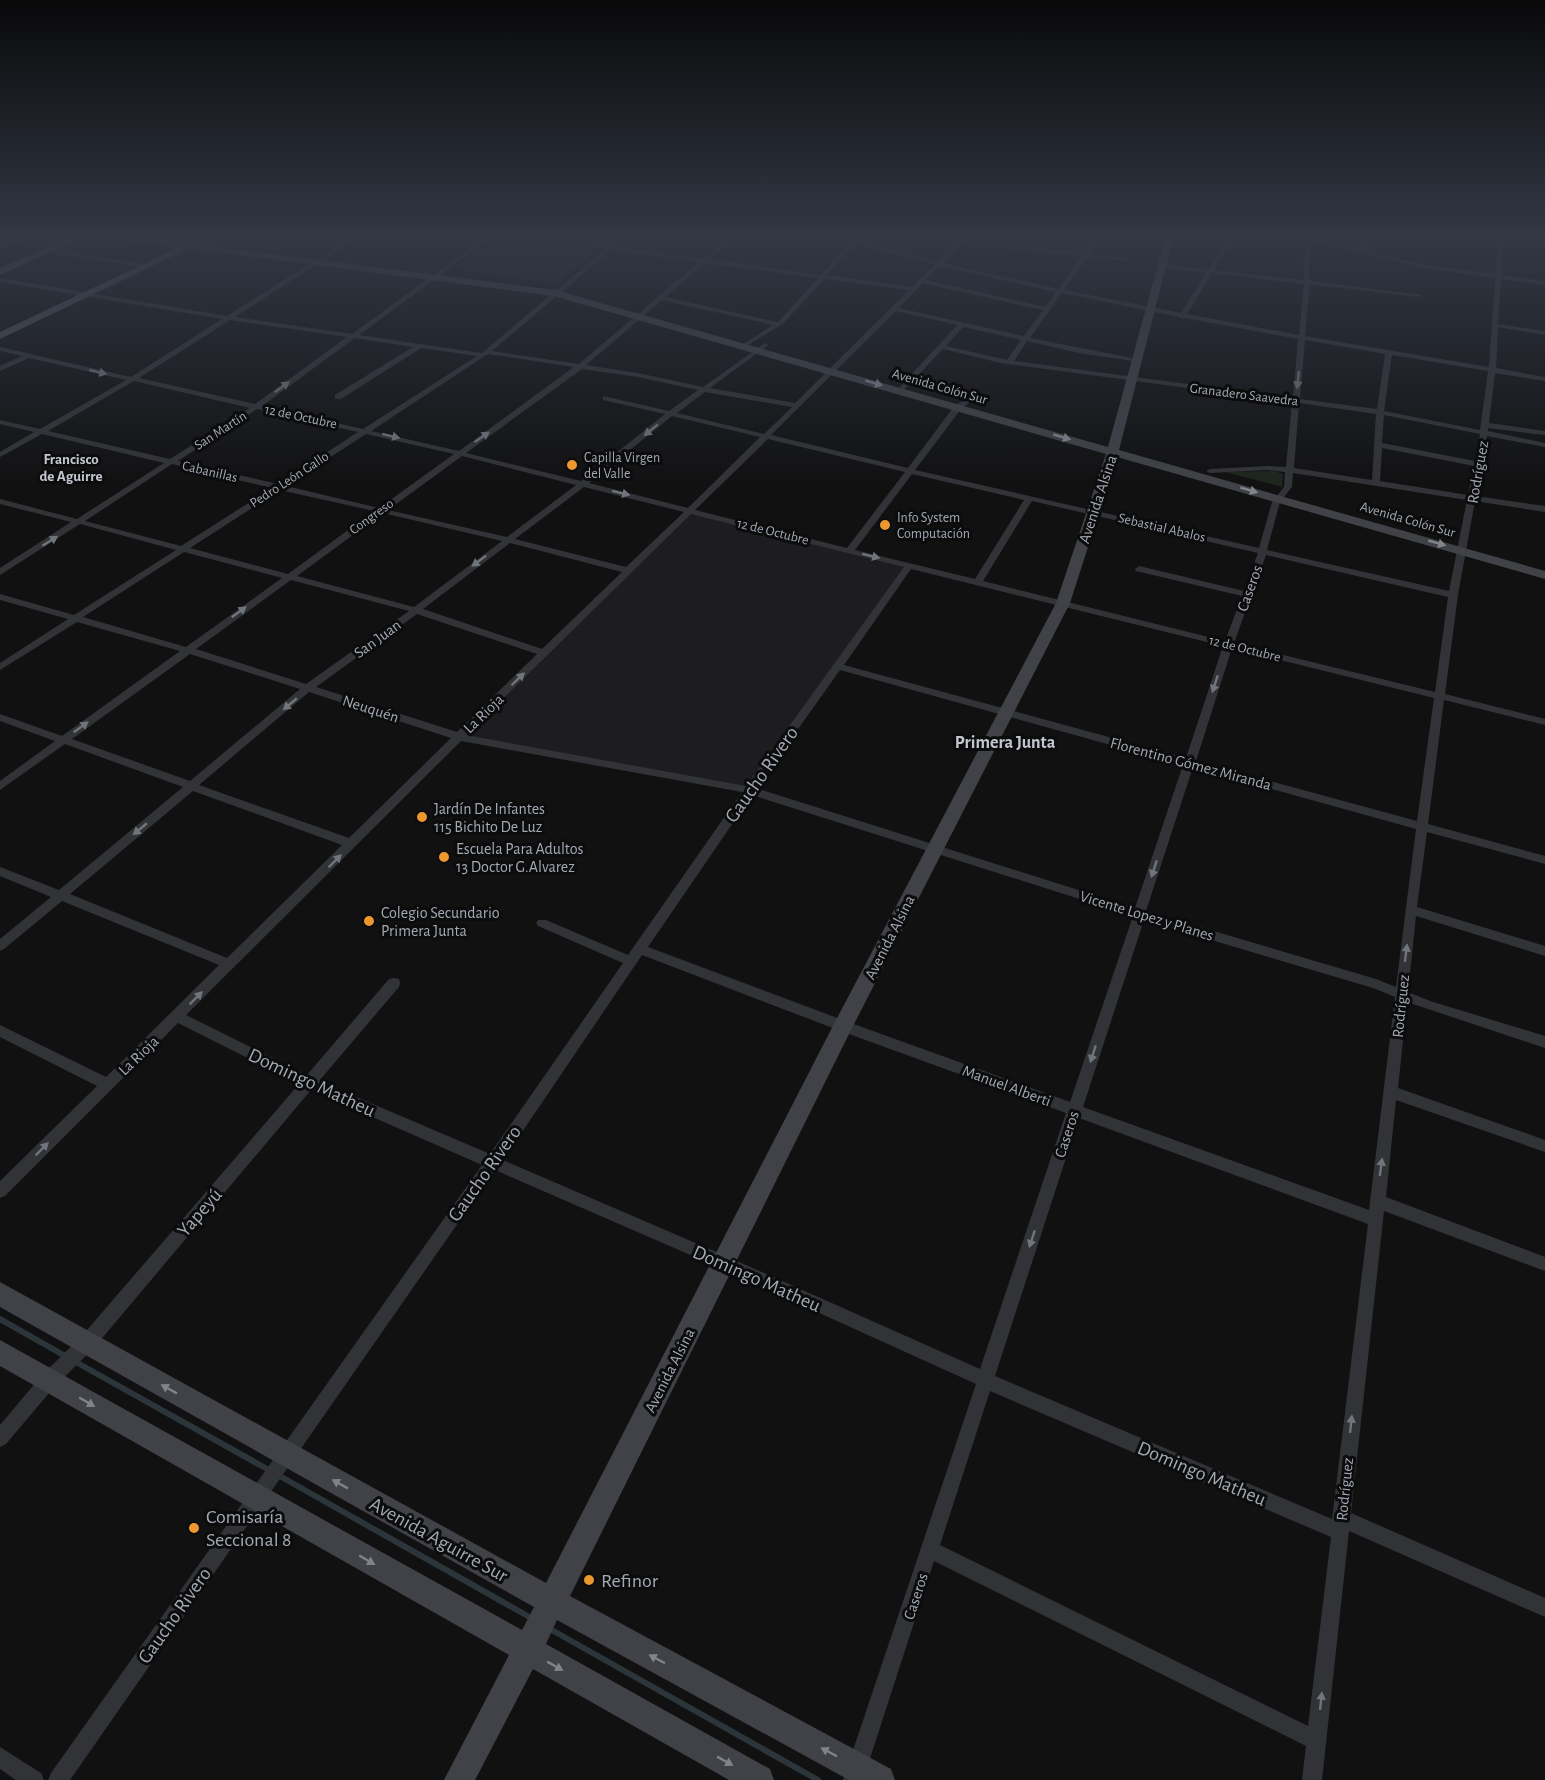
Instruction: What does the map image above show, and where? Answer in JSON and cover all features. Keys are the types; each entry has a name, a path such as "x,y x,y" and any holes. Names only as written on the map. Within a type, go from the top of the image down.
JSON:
{"main road":[{"path":"0,336 38,318"},
{"name":"Avenida Colón Sur","path":"656,318 901,391 962,405 1112,451 1283,496 1545,574"},
{"name":"Avenida Alsina","path":"530,1646 843,1026 1063,603 1112,451 1149,318"},
{"name":"Avenida Aguirre Sur","path":"0,1294 82,1348 548,1608 864,1776"},
{"path":"0,1352 55,1375 530,1646 759,1780"},
{"path":"459,1780 530,1646"}],"street":[{"path":"228,318 418,346 581,366 798,406"},
{"path":"0,454 131,380 228,318"},
{"name":"San Martín","path":"0,572 256,407 377,318"},
{"name":"Pedro León Gallo","path":"0,667 276,486 484,354 526,318"},
{"name":"Congreso","path":"0,786 581,366 637,318"},
{"path":"752,318 779,324"},
{"name":"San Juan","path":"0,946 308,688 584,483 704,389 785,318"},
{"name":"La Rioja","path":"0,1191 885,318"},
{"name":"Granadero Saavedra","path":"932,318 1025,339 1134,370 1296,400 1484,428 1545,433"},
{"path":"1009,362 1039,318"},
{"path":"1188,318 1545,379"},
{"name":"Caseros","path":"864,1776 931,1550 985,1380 1228,644 1283,496 1290,470 1304,318"},
{"name":"Rodríguez","path":"1312,1780 1374,1219 1438,695 1453,595 1473,498 1484,428 1496,318"},
{"path":"901,391 961,325"},
{"path":"1496,325 1545,333"},
{"path":"338,397 418,346"},
{"name":"Granadero Saavedra","path":"942,347 1009,362 1134,370"},
{"name":"12 de Octubre","path":"0,349 131,380 364,430 584,483 909,566 1545,722"},
{"path":"1376,482 1380,412 1389,352"},
{"path":"0,369 27,356"},
{"name":"Sebastial Abalos","path":"606,398 910,471 1453,595"},
{"path":"849,551 962,405"},
{"name":"Cabanillas","path":"0,422 508,540 630,571"},
{"name":"Granadero Saavedra","path":"1484,428 1545,446"},
{"path":"1378,445 1478,464"},
{"path":"1209,471 1268,468 1290,470 1545,509"},
{"path":"978,582 1030,497"},
{"path":"0,501 416,610 544,653"},
{"name":"Gaucho Rivero","path":"58,1780 492,1163 749,790 909,566"},
{"path":"1139,568 1246,594"},
{"name":"Neuquén","path":"0,597 188,650 459,736 749,790"},
{"name":"Florentino Gómez Miranda","path":"837,666 1545,860"},
{"path":"0,717 351,844"},
{"name":"Vicente Lopez y Planes","path":"749,790 1140,914 1376,984 1401,995 1545,1042"},
{"path":"0,871 229,964"},
{"path":"1411,910 1545,951"},
{"path":"542,923 632,962"},
{"name":"Manuel Alberti","path":"641,949 843,1026 1374,1219"},
{"name":"Yapeyú","path":"0,1438 82,1348 394,983"},
{"name":"Domingo Matheu","path":"177,1017 310,1083 723,1262 985,1380 1545,1608"},
{"path":"0,1031 107,1084"},
{"path":"1391,1092 1545,1146"},
{"path":"1377,1201 1545,1264"},
{"path":"931,1550 1316,1740"},
{"path":"0,1757 34,1780"}],"shaded area":[{"path":"1274,471 1283,474 1282,487 1225,472"},
{"path":"690,510 909,566 749,790 459,736"}],"waterway":[{"path":"0,1319 67,1357"},
{"path":"74,1361 269,1470"},
{"path":"278,1475 533,1619"},
{"path":"550,1629 818,1780"}],"place":[{"name":"Capilla Virgen del Valle","path":"572,465"},
{"name":"Info System Computación","path":"885,525"},
{"name":"Jardín De Infantes 115 Bichito De Luz","path":"422,817"},
{"name":"Escuela Para Adultos 13 Doctor G.Alvarez","path":"444,857"},
{"name":"Colegio Secundario Primera Junta","path":"369,921"},
{"name":"Comisaría Seccional 8","path":"194,1528"},
{"name":"Refinor","path":"589,1580"}],"district":[{"name":"Francisco de Aguirre","path":"71,468"},
{"name":"Primera Junta","path":"1005,742"}]}
